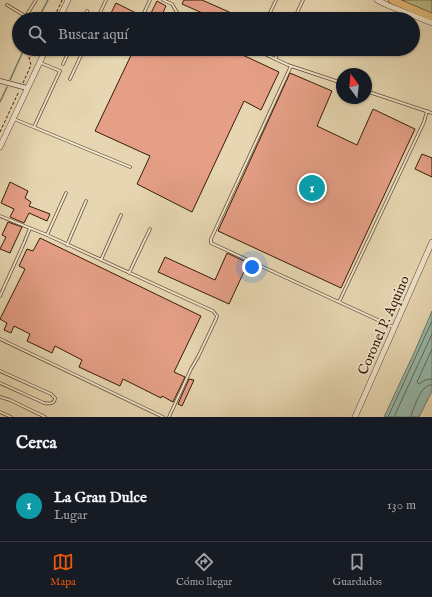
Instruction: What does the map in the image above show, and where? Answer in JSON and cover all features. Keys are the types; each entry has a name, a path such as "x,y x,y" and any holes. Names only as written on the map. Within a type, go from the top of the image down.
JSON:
{"highway":[{"path":"392,0 432,17"}],"street":[{"path":"62,12 68,0"},
{"path":"378,0 404,12"},
{"path":"420,18 432,23"},
{"path":"0,147 42,56"},
{"path":"0,82 27,88"},
{"name":"Coronel P. Aquino","path":"355,417 432,242"}],"lane":[{"path":"28,12 36,0"},
{"path":"100,12 106,0"},
{"path":"144,12 150,0"},
{"path":"163,0 172,4 177,12"},
{"path":"270,12 276,0"},
{"path":"297,12 303,0"},
{"path":"7,5 19,12"},
{"path":"63,64 67,56"},
{"path":"70,79 81,56"},
{"path":"269,56 291,66 336,81"},
{"path":"34,127 60,71 39,62"},
{"path":"291,66 211,239 211,243 394,328"},
{"path":"372,93 432,113"},
{"path":"339,302 424,122 427,111"},
{"path":"13,119 130,167"},
{"path":"47,235 66,193"},
{"path":"67,244 86,201"},
{"path":"101,260 121,215"},
{"path":"0,216 67,244 212,311 217,316 169,417"},
{"path":"0,296 30,228"},
{"path":"129,273 150,229"},
{"path":"0,339 163,417"},
{"path":"0,371 51,394 54,396 55,400 50,404 44,403 0,383"},
{"path":"0,397 10,400 45,417"},
{"path":"0,412 11,417"}],"path":[{"path":"57,12 62,0"}],"green space":[{"path":"398,0 432,0 432,14"}],"water":[{"path":"432,311 432,391 419,417 384,417 414,353"}],"building":[{"path":"184,0 202,0 229,12 200,12 182,4"},
{"path":"157,1 166,6 163,12 152,12"},
{"path":"116,3 134,12 112,12"},
{"path":"131,56 245,56 279,72 261,110 244,101 192,212 137,184 150,156 95,131"},
{"path":"290,73 332,91 317,126 357,145 373,109 415,129 341,288 218,231"},
{"path":"422,154 432,158 432,177 415,169"},
{"path":"10,182 28,191 25,198 31,202 29,206 50,214 47,221 29,213 24,223 10,217 14,209 1,203"},
{"path":"8,222 22,227 10,253 0,249 6,237 2,235"},
{"path":"40,238 201,316 174,372 185,377 173,402 162,396 161,398 123,379 120,386 79,367 82,360 55,346 52,353 27,341 30,334 14,326 11,333 4,330 7,323 0,319 25,269 19,266 27,249 33,251"},
{"path":"227,253 248,263 229,304 158,272 165,257 215,280"},
{"path":"189,379 194,380 182,406 178,404"}],"waterway":[{"path":"42,12 48,0"},
{"path":"10,80 21,56"},
{"path":"0,102 7,87"}],"place":[{"name":"La Gran Dulce","path":"312,188"}]}
